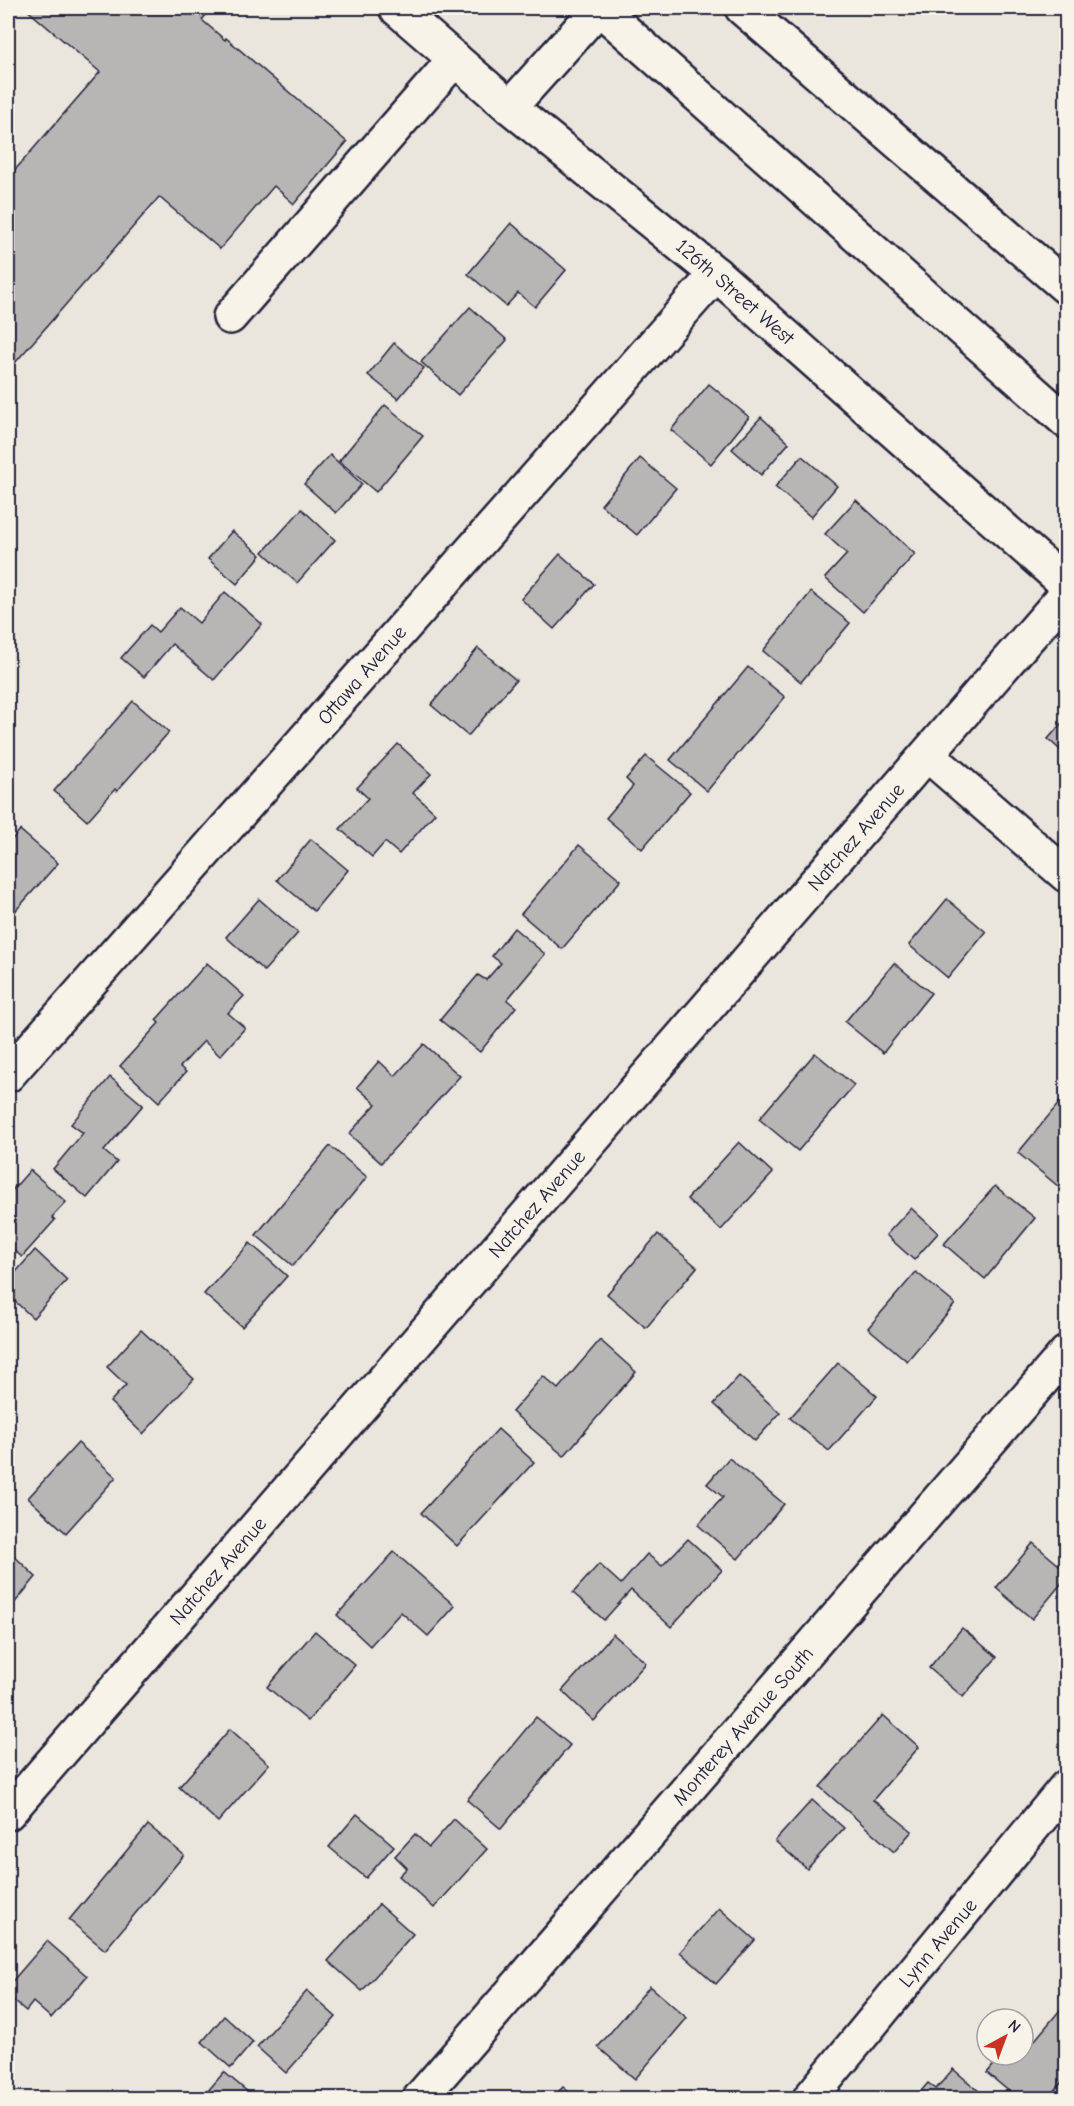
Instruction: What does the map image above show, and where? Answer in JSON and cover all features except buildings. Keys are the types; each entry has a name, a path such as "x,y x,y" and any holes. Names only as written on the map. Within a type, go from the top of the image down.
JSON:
{"street":[{"name":"126th Street West","path":"396,8 510,107 716,274 1066,584"},
{"path":"510,107 599,8 1066,421"},
{"path":"742,8 1066,287"},
{"path":"230,317 455,59"},
{"name":"Ottawa Avenue","path":"8,1075 716,274"},
{"name":"Natchez Avenue","path":"8,1813 1066,594"},
{"path":"928,755 1066,876"},
{"name":"Monterey Avenue South","path":"420,2098 1066,1353"},
{"name":"Lynn Avenue","path":"810,2098 1066,1787"}]}
